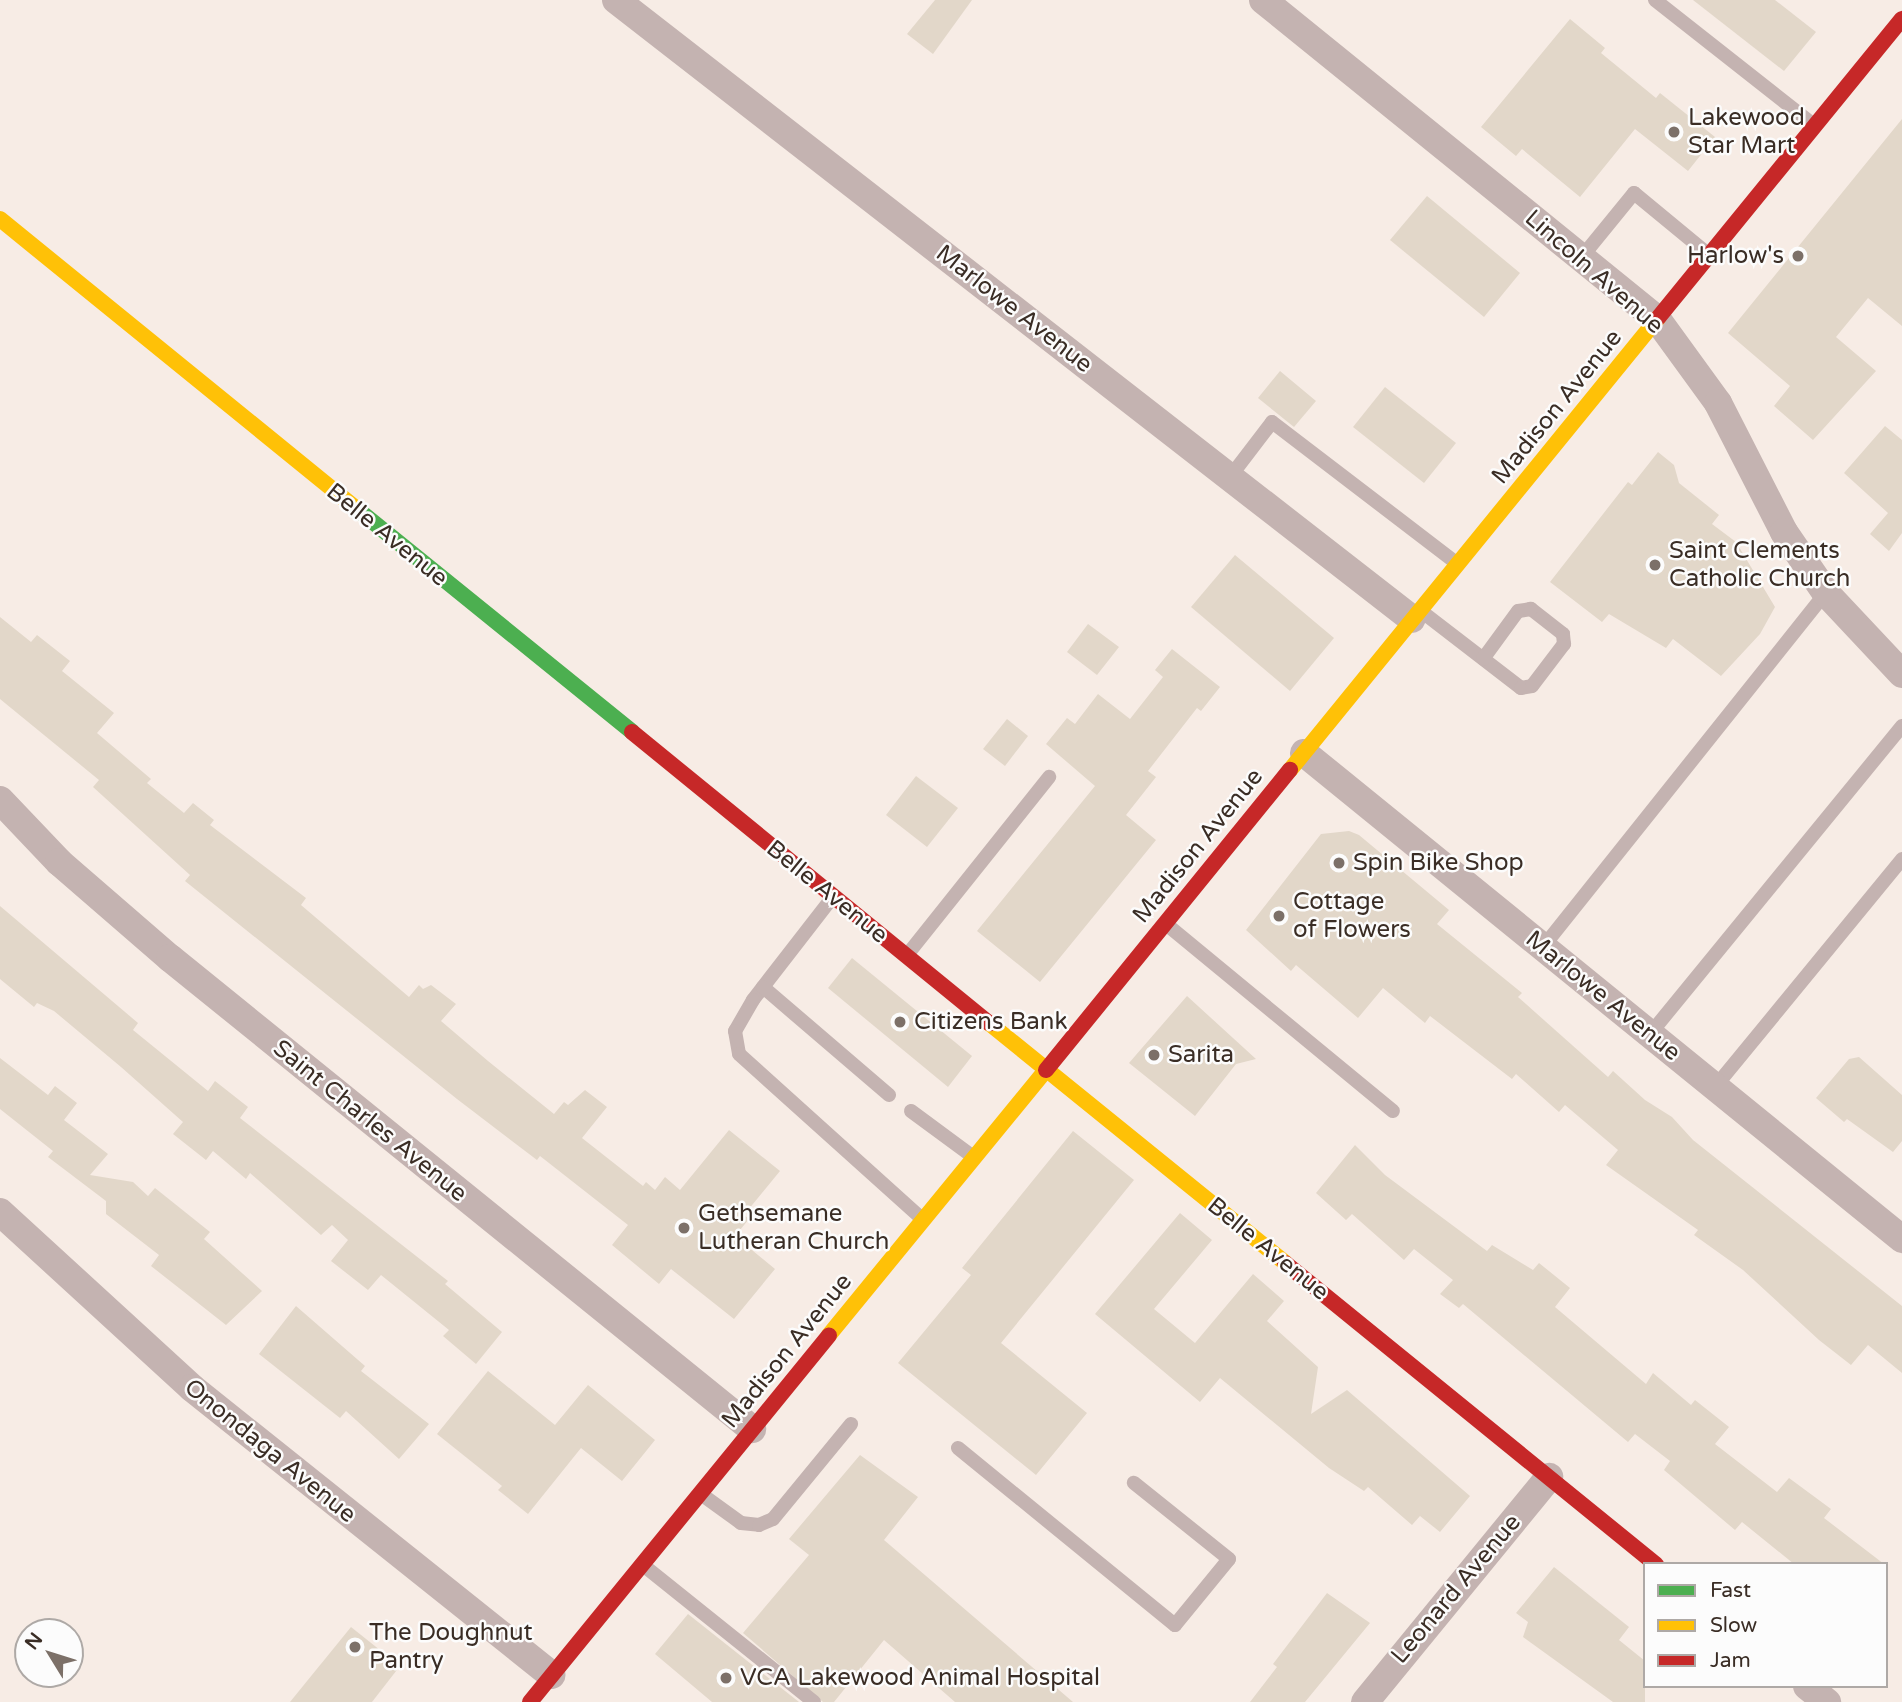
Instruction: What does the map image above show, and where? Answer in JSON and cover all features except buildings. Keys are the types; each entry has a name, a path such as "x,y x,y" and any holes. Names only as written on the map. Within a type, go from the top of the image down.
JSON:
{"main road":[{"name":"Madison Avenue","path":"530,1702 1709,255 1815,126 1897,35"},
{"name":"Belle Avenue","path":"0,219 1654,1562"}],"street":[{"name":"Marlowe Avenue","path":"616,0 1230,477 1416,615"},
{"name":"Lincoln Avenue","path":"1263,0 1657,320 1718,403 1784,532 1826,593 1902,674"},
{"name":"Marlowe Avenue","path":"1304,753 1902,1239"},
{"name":"Saint Charles Avenue","path":"0,800 59,862 170,958 752,1429"},
{"name":"Onondaga Avenue","path":"0,1212 192,1388 552,1675"},
{"name":"Leonard Avenue","path":"1365,1702 1549,1477"},
{"path":"1810,1688 1827,1702"}],"lane":[{"path":"1655,0 1815,126"},
{"path":"1581,258 1634,193 1709,255"},
{"path":"1230,477 1272,422 1458,564"},
{"path":"1543,947 1826,593"},
{"path":"1416,615 1483,659 1521,688 1532,686 1564,644 1563,634 1531,609 1518,611 1483,659"},
{"path":"1650,1034 1902,726"},
{"path":"906,957 1049,777"},
{"path":"1714,1087 1902,859"},
{"path":"833,897 763,987 735,1031 739,1054 923,1220"},
{"path":"1165,923 1393,1111"},
{"path":"763,987 889,1094"},
{"path":"911,1111 974,1157"},
{"path":"700,1493 741,1523 759,1525 772,1519 851,1424"},
{"path":"958,1448 1175,1625 1229,1559 1134,1483"},
{"path":"642,1564 814,1702"}],"traffic: fast":[{"path":"357,509 632,732"}],"traffic: slow":[{"path":"0,219 357,509"},
{"path":"1290,770 1658,318"},
{"path":"989,1023 1285,1263"},
{"path":"829,1335 1046,1070"}],"traffic: jam":[{"path":"1658,318 1902,19"},
{"path":"632,732 989,1023"},
{"path":"1046,1070 1290,770"},
{"path":"1285,1263 1654,1562"},
{"path":"530,1702 829,1335"}],"place":[{"name":"Lakewood Star Mart","path":"1674,132"},
{"name":"Harlow's","path":"1798,256"},
{"name":"Saint Clements Catholic Church","path":"1655,565"},
{"name":"Spin Bike Shop","path":"1339,863"},
{"name":"Cottage of Flowers","path":"1279,916"},
{"name":"Citizens Bank","path":"900,1022"},
{"name":"Sarita","path":"1154,1055"},
{"name":"Gethsemane Lutheran Church","path":"684,1228"},
{"name":"The Doughnut Pantry","path":"355,1647"},
{"name":"VCA Lakewood Animal Hospital","path":"726,1678"}]}
